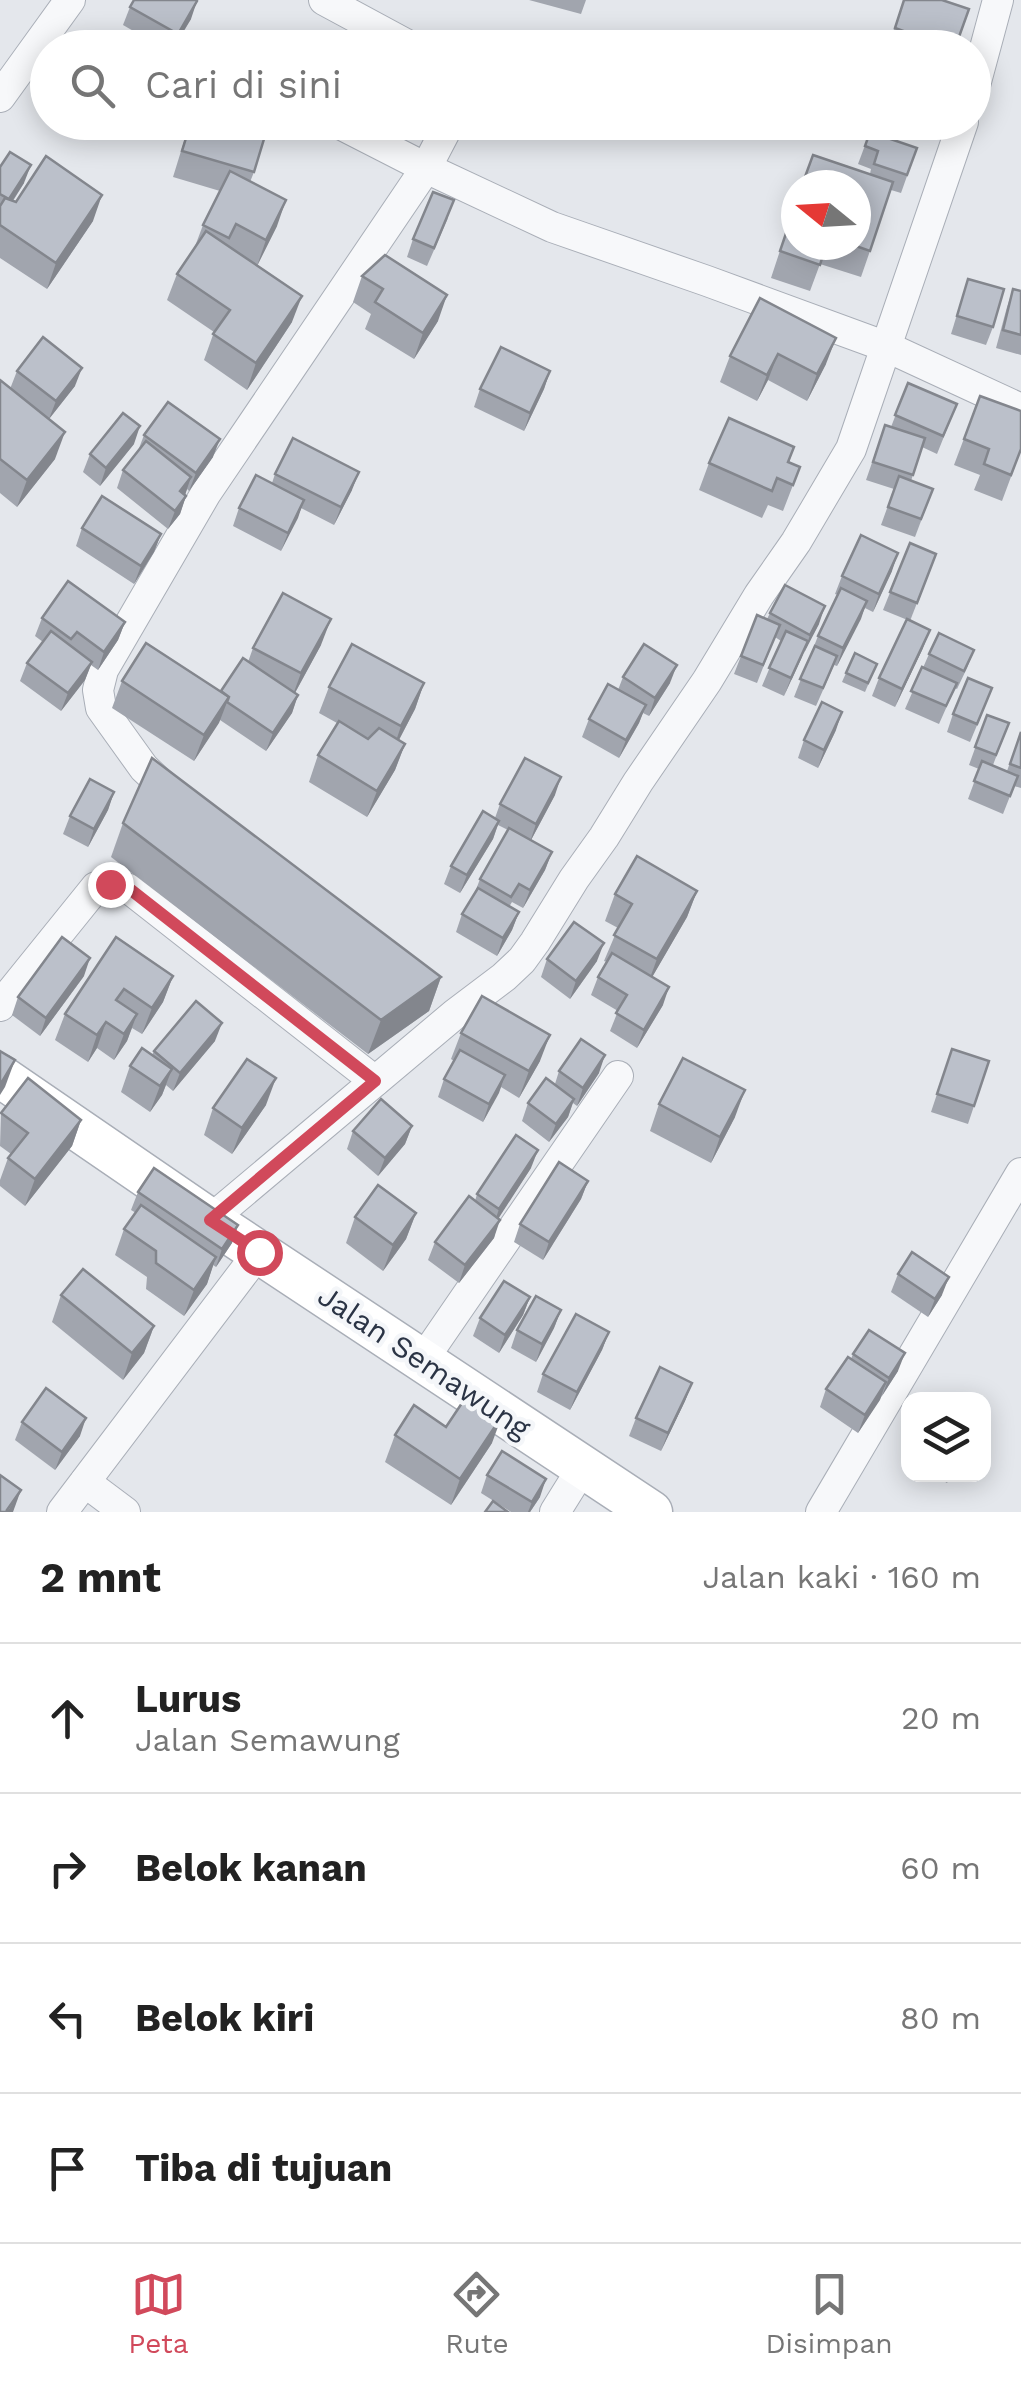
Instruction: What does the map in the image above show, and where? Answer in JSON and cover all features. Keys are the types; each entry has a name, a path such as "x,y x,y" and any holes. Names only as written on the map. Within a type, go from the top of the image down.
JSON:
{"street":[{"path":"48,30 70,0"},
{"path":"324,0 380,30"},
{"path":"990,30 998,0"},
{"path":"0,97 30,55"},
{"path":"370,140 552,228 888,347 1021,409"},
{"path":"198,819 144,768 101,708 98,690 103,670 206,493 426,168 441,140"},
{"path":"210,1220 522,960 707,681 851,449 957,140"},
{"path":"0,1006 96,887 116,884 131,890 375,1081"},
{"path":"426,992 455,1014"},
{"name":"Jalan Semawung","path":"0,1076 651,1512"},
{"path":"422,1360 618,1076"},
{"path":"821,1512 1021,1173"},
{"path":"62,1512 259,1252"},
{"path":"556,1512 582,1467"},
{"path":"85,1482 126,1512"}],"building":[{"path":"134,0 197,1 180,30 171,30 130,7"},
{"path":"904,0 942,0 969,9 961,30 895,28"},
{"path":"185,140 264,140 254,172 182,151"},
{"path":"867,140 894,140 917,148 907,175 874,164 878,151 865,146"},
{"path":"10,152 31,165 9,199 0,194 0,167"},
{"path":"813,155 857,170 808,170"},
{"path":"46,156 102,195 56,263 0,225 0,206 5,198 16,202"},
{"path":"230,171 286,200 266,240 236,224 229,238 203,225"},
{"path":"871,175 893,182 871,248"},
{"path":"433,192 454,200 434,248 413,239"},
{"path":"206,231 302,296 256,363 213,334 230,310 177,274"},
{"path":"385,255 447,295 423,333 375,302 383,289 362,276"},
{"path":"968,279 1004,289 993,327 957,316"},
{"path":"1013,289 1021,291 1021,335 1003,330"},
{"path":"760,298 836,338 817,374 778,354 767,375 730,356"},
{"path":"43,337 82,368 56,401 17,371"},
{"path":"501,347 550,371 530,413 480,389"},
{"path":"0,380 65,432 27,480 0,459"},
{"path":"908,383 957,404 943,436 895,415"},
{"path":"980,396 1021,411 1021,449 1011,475 984,464 989,449 964,439"},
{"path":"168,402 220,439 196,473 144,435"},
{"path":"123,413 140,426 106,468 90,454"},
{"path":"729,418 794,447 788,462 800,467 793,485 777,478 772,491 709,463"},
{"path":"885,425 925,438 913,475 873,462"},
{"path":"293,438 359,472 341,507 275,474"},
{"path":"146,441 191,477 180,491 186,496 175,511 123,470"},
{"path":"256,475 304,500 288,533 239,508"},
{"path":"899,476 933,489 921,519 888,507"},
{"path":"102,496 161,534 141,566 82,528"},
{"path":"861,535 898,553 879,594 842,576"},
{"path":"910,543 936,554 917,603 890,592"},
{"path":"68,581 125,622 104,652 77,632 71,639 42,618"},
{"path":"785,585 825,606 810,635 770,613"},
{"path":"841,588 867,601 843,648 818,636"},
{"path":"283,593 331,619 301,673 253,648"},
{"path":"757,615 780,625 763,665 741,656"},
{"path":"907,619 930,630 902,689 879,678"},
{"path":"51,631 92,662 68,693 27,663"},
{"path":"786,631 808,641 791,678 769,668"},
{"path":"939,633 974,650 964,671 929,654"},
{"path":"146,643 229,697 204,735 122,681"},
{"path":"352,644 424,683 401,726 329,687"},
{"path":"644,644 677,665 655,698 623,677"},
{"path":"815,646 837,656 823,688 800,679"},
{"path":"855,653 877,664 868,683 846,673"},
{"path":"243,658 298,695 273,733 227,702 229,697 221,691"},
{"path":"922,667 957,683 946,706 911,691"},
{"path":"968,678 992,688 977,724 953,714"},
{"path":"608,684 646,705 626,740 589,719"},
{"path":"822,702 842,712 824,750 804,740"},
{"path":"987,715 1009,723 996,755 975,747"},
{"path":"339,721 368,739 379,728 405,744 377,791 318,755"},
{"path":"1021,732 1021,768 1010,764"},
{"path":"152,758 441,977 381,1020 123,823"},
{"path":"525,758 561,777 536,824 500,804"},
{"path":"982,761 1018,776 1010,796 974,781"},
{"path":"90,779 114,792 94,829 70,816"},
{"path":"483,811 499,821 467,875 451,866"},
{"path":"509,828 552,852 530,890 519,884 511,897 480,879"},
{"path":"637,856 697,891 657,959 614,935 632,904 615,894"},
{"path":"478,888 519,912 503,938 462,914"},
{"path":"574,922 604,943 576,981 547,959"},
{"path":"62,937 90,958 46,1018 18,997"},
{"path":"116,937 173,976 152,1008 124,989 116,1000 137,1014 124,1034 106,1022 97,1035 65,1014"},
{"path":"612,953 669,987 644,1030 616,1013 627,995 598,977"},
{"path":"482,996 550,1035 529,1071 461,1033"},
{"path":"196,1001 222,1023 180,1073 154,1051"},
{"path":"581,1039 605,1055 583,1088 559,1071"},
{"path":"142,1048 172,1069 160,1086 130,1066"},
{"path":"952,1049 989,1061 974,1106 937,1094"},
{"path":"460,1050 505,1075 489,1104 444,1079"},
{"path":"0,1051 15,1060 0,1085"},
{"path":"683,1058 745,1090 720,1137 659,1104"},
{"path":"247,1059 276,1078 242,1128 213,1108"},
{"path":"28,1078 81,1120 35,1179 8,1158 28,1133 1,1113"},
{"path":"546,1078 574,1099 556,1124 528,1103"},
{"path":"381,1099 412,1126 385,1158 353,1131"},
{"path":"516,1135 538,1150 499,1209 477,1194"},
{"path":"559,1162 588,1181 549,1242 520,1224"},
{"path":"154,1168 238,1225 222,1249 138,1192"},
{"path":"378,1185 416,1213 393,1245 355,1217"},
{"path":"469,1196 500,1220 465,1265 435,1242"},
{"path":"141,1205 216,1257 194,1290 156,1263 156,1251 124,1229"},
{"path":"912,1252 949,1277 935,1299 898,1274"},
{"path":"83,1269 154,1326 132,1353 61,1295"},
{"path":"504,1281 530,1297 505,1335 480,1318"},
{"path":"536,1296 561,1310 542,1344 517,1330"},
{"path":"576,1314 609,1332 577,1392 543,1374"},
{"path":"869,1330 905,1353 889,1378 853,1354"},
{"path":"848,1357 886,1382 865,1415 826,1389"},
{"path":"660,1367 692,1383 668,1433 636,1418"},
{"path":"46,1388 86,1418 62,1452 22,1422"},
{"path":"468,1394 502,1416 460,1479 395,1435 414,1405 446,1427"},
{"path":"502,1451 546,1479 532,1502 487,1475"},
{"path":"0,1475 21,1490 7,1510 10,1512 0,1512"},
{"path":"493,1501 508,1512 485,1512"}],"route":[{"path":"110,884 131,890 375,1081 210,1220 259,1252"}]}
